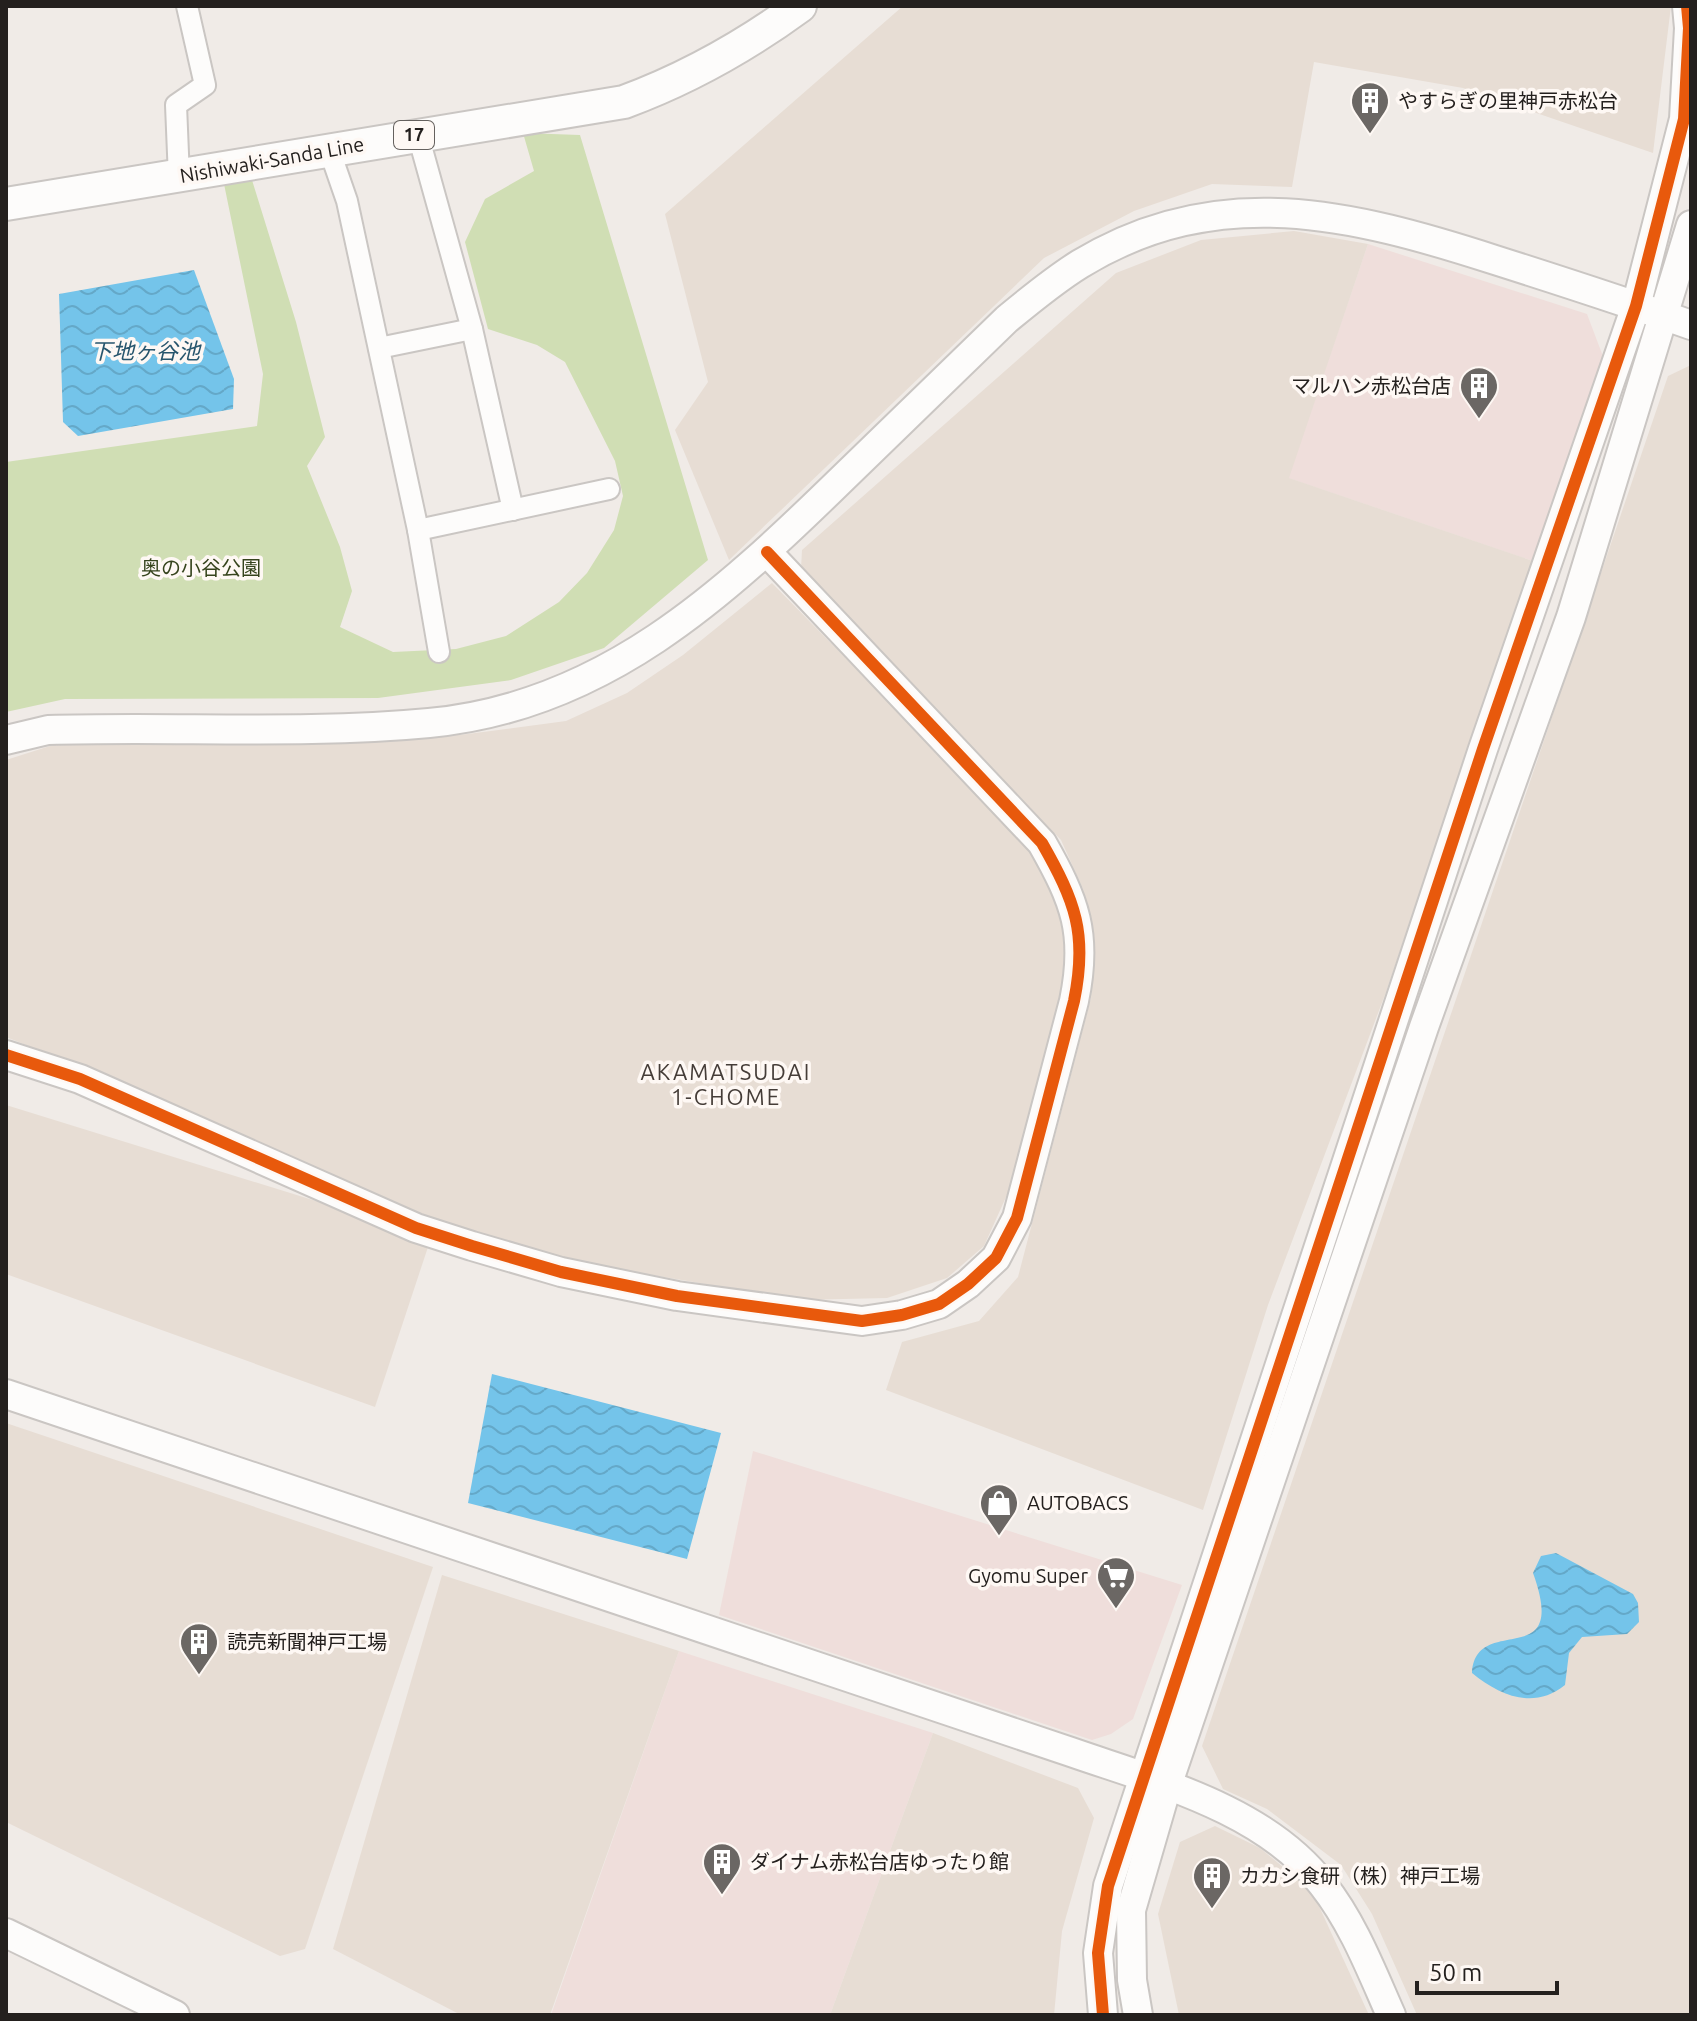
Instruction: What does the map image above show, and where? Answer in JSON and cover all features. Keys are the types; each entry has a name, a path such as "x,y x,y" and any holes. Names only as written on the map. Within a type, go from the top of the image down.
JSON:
{"main road":[{"name":"Nishiwaki-Sanda Line","path":"6,204 179,178 329,149 624,102 675,83 747,45 800,6"}],"street":[{"path":"179,178 176,105 205,85 187,6"},
{"path":"1138,2015 1132,1980 1131,1910 1155,1782 1483,749 1636,306 1684,119 1689,28 1687,6"},
{"path":"418,135 472,329 513,510"},
{"path":"329,149 347,201 418,530 439,652"},
{"path":"6,740 48,730 432,723 507,707 566,688 620,664 694,613 767,552 1007,319 1081,263 1164,228 1251,211 1354,219 1410,233 1678,320"},
{"path":"1103,2015 1098,1953 1108,1886 1155,1782 1678,320 1691,225"},
{"path":"379,348 472,329"},
{"path":"418,530 609,489"},
{"path":"6,1055 80,1079 416,1228 561,1272 677,1296 833,1318 875,1319 939,1304 968,1284 996,1258 1017,1218 1077,989 1082,965 1080,927 1069,890 1042,843 767,552"},
{"path":"6,1394 1155,1782 1250,1825 1286,1849 1321,1882 1344,1914 1391,2015"},
{"path":"6,1933 175,2015"}],"shaded area":[{"path":"903,6 1671,6 1653,153 1463,88 1314,62 1292,187 1212,184 1134,211 1044,258 729,560 675,430 708,382 665,214"},
{"path":"1294,231 1368,244 1289,478 1533,561 1386,992 1268,1305 1203,1510 886,1390 902,1342 979,1321 1018,1277 1091,998 1094,946 1083,889 1061,840 801,569 802,550 1116,273 1201,240"},
{"path":"1368,244 1587,314 1604,359 1533,561 1288,478"},
{"path":"1691,365 1691,2015 1417,2015 1372,1914 1341,1865 1267,1809 1223,1789 1202,1746 1668,376"},
{"path":"772,583 1017,833 1044,868 1058,902 1067,946 1062,987 1042,1083 1015,1177 984,1246 947,1278 887,1298 799,1300 529,1254 417,1216 149,1094 6,1037 6,760 53,745 338,735 460,735 566,721 627,693 683,655"},
{"path":"6,1105 329,1205 428,1247 375,1407 6,1274"},
{"path":"6,1423 433,1567 305,1949 280,1956 6,1822"},
{"path":"753,1451 1182,1585 1133,1719 1111,1734 1092,1740 719,1615"},
{"path":"442,1575 679,1651 550,2015 461,2015 333,1949"},
{"path":"679,1651 933,1733 830,2015 551,2015"},
{"path":"933,1733 1078,1788 1094,1818 1062,1931 1054,2015 830,2015"},
{"path":"1215,1826 1260,1848 1312,1891 1369,2015 1179,2015 1158,1914 1180,1842"}],"green space":[{"name":"奥の小谷公園","path":"523,133 580,135 708,560 604,648 511,680 378,698 65,699 6,712 6,462 257,426 263,374 224,184 252,180 296,322 325,437 307,466 340,547 352,591 340,627 393,652 456,649 506,636 559,602 587,573 614,530 623,496 615,461 565,362 537,345 488,329 465,242 485,199 534,171"}],"water":[{"name":"下地ヶ谷池","path":"194,270 234,379 233,409 78,436 63,422 59,294"},
{"path":"492,1374 721,1433 687,1559 468,1503"},
{"path":"1556,1553 1633,1594 1638,1603 1639,1622 1627,1634 1582,1637 1569,1653 1565,1685 1541,1697 1517,1697 1494,1688 1472,1673 1477,1655 1488,1646 1531,1633 1540,1623 1541,1604 1533,1573 1541,1556"}],"cycle path":[{"path":"1103,2015 1098,1953 1108,1886 1483,749 1636,306 1684,119 1689,28 1687,6"},
{"path":"6,1055 80,1079 416,1228 561,1272 677,1296 862,1321 902,1315 939,1304 968,1284 996,1258 1017,1218 1074,1001 1080,956 1076,919 1063,883 1042,843 767,552"}],"place":[{"name":"やすらぎの里神戸赤松台","path":"1370,135"},
{"name":"マルハン赤松台店","path":"1479,420"},
{"name":"AUTOBACS","path":"999,1537"},
{"name":"Gyomu Super","path":"1116,1610"},
{"name":"読売新聞神戸工場","path":"199,1676"},
{"name":"ダイナム赤松台店ゆったり館","path":"722,1896"},
{"name":"カカシ食研（株）神戸工場","path":"1212,1910"}],"district":[{"name":"AKAMATSUDAI 1-CHOME","path":"726,1084"}]}
